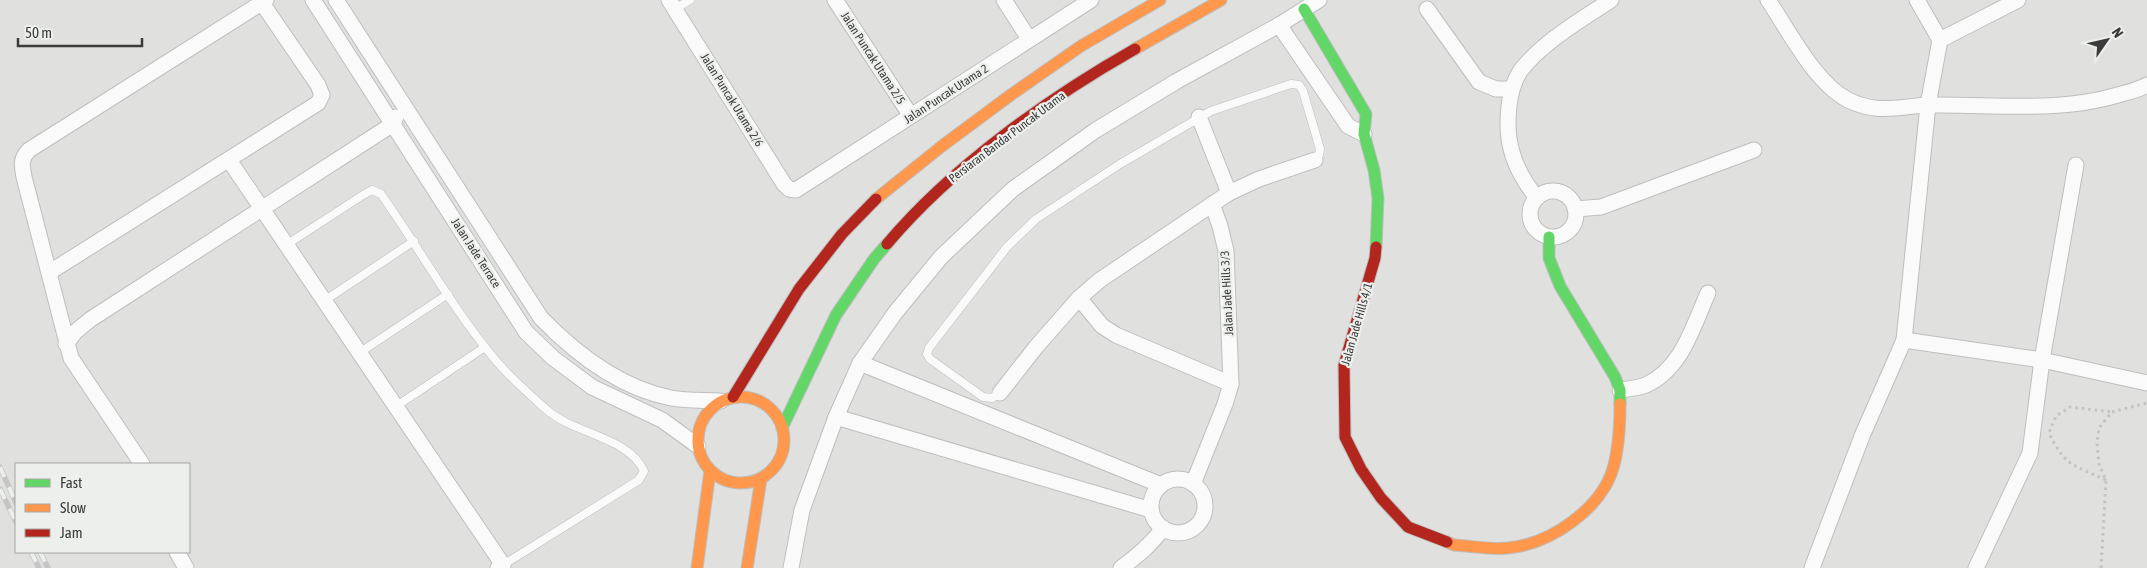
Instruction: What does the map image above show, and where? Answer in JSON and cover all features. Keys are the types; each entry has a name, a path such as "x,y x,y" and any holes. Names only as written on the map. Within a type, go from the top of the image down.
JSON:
{"street":[{"name":"Jalan Jade Terrace","path":"313,0 526,332 553,358 592,387 662,420 698,446"},
{"name":"Jalan Jade Terrace","path":"336,0 542,318 566,343 602,370 638,388 671,398 727,399"},
{"name":"Jalan Puncak Utama 2/5","path":"835,0 911,116"},
{"path":"1004,0 1029,39"},
{"name":"Jalan Puncak Utama 2","path":"801,188 1091,0"},
{"path":"727,399 745,397 757,400 768,406 778,417 785,443 781,458 773,470 761,479 748,483 734,484 721,479 710,471 702,459 698,446 698,432 703,419 711,409 727,399 799,289 842,234 877,198 942,146 1012,94 1081,46 1160,0"},
{"name":"Persiaran Bandar Puncak Utama","path":"782,428 836,315 874,258 902,226 959,172 1095,72 1221,0"},
{"path":"791,568 802,510 836,417 860,363 895,313 941,257 1013,188 1096,130 1319,0"},
{"path":"1536,198 1525,184 1512,158 1508,131 1508,107 1512,89 1521,71 1541,49 1612,0"},
{"path":"1768,0 1806,57 1828,85 1848,100 1875,108 1898,110 1928,105 2074,105 2105,99 2147,85"},
{"path":"1812,568 1862,436 1904,340 1928,105 1940,40 1917,0"},
{"path":"1940,40 2018,0"},
{"path":"50,272 318,103 322,95 318,85 264,1 22,156 21,164 24,177 50,272 66,344 77,370 141,463"},
{"name":"Jalan Puncak Utama 2/6","path":"672,5 784,184 789,189 796,190 801,188"},
{"name":"Jalan Jade Hills 4/1","path":"1304,9 1366,114 1364,134 1374,170 1378,198 1375,258 1344,365 1345,437 1361,469 1381,498 1408,527 1454,545 1508,548 1545,538 1582,515 1601,492 1614,466 1620,428 1620,390"},
{"path":"1427,9 1478,82 1496,89 1512,89"},
{"path":"1279,25 1348,126 1364,134"},
{"path":"66,344 75,332 91,319 392,124 397,116 398,96"},
{"path":"1199,117 1229,193"},
{"path":"392,124 405,127 424,136"},
{"path":"1576,209 1601,207 1754,150"},
{"path":"229,160 395,406 500,567"},
{"path":"1000,393 1036,347 1079,298 1100,280 1229,193 1260,179 1314,160"},
{"path":"1976,568 2030,453 2042,360 2076,165"},
{"path":"1551,191 1567,196 1576,209 1576,217 1570,230 1557,237 1542,235 1532,224 1530,210 1536,198 1551,191"},
{"name":"Jalan Jade Hills 3/3","path":"1193,484 1231,384 1226,251 1212,204"},
{"path":"1549,237 1549,258 1560,286 1615,377 1620,390 1646,385 1669,371 1683,350 1708,293"},
{"path":"1079,298 1102,326 1116,335 1231,384"},
{"path":"1904,340 2042,360 2147,383"},
{"path":"860,363 1161,485"},
{"path":"836,417 1151,510"},
{"path":"697,568 710,471"},
{"path":"747,568 761,479"},
{"path":"1177,479 1193,484 1203,497 1205,505 1200,521 1187,531 1170,532 1157,523 1151,510 1152,500 1161,485 1177,479"},
{"path":"1121,568 1149,546 1163,528"},
{"path":"178,553 186,568"}],"lane":[{"path":"672,5 690,0"},
{"path":"1000,393 992,398 983,397 930,359 927,354 929,348 1007,247 1036,219 1120,164 1199,117 1231,103 1291,84 1299,85 1303,91 1320,149 1319,155 1314,160"},
{"path":"286,245 372,190 381,194 494,359 557,418 631,452 641,463 644,471 639,480 500,567"},
{"path":"324,301 414,241"},
{"path":"359,353 448,294"},
{"path":"395,406 485,347"}],"path":[{"path":"2106,481 2069,463 2059,453 2050,433 2056,416 2070,407 2112,412 2147,402"},
{"path":"2102,568 2106,481 2099,464 2097,443 2099,428 2112,412"}],"railway":[{"path":"0,467 15,501"},
{"path":"0,489 15,520"},
{"path":"32,553 39,568"},
{"path":"40,553 48,568"}],"traffic: fast":[{"path":"1304,9 1366,114 1364,134 1374,170 1378,198 1376,247"},
{"path":"1549,237 1549,258 1560,286 1615,377 1620,390 1620,404"},
{"path":"782,428 836,315 874,259 887,244"}],"traffic: slow":[{"path":"876,199 942,146 1012,94 1081,46 1160,0"},
{"path":"1135,49 1221,0"},
{"path":"733,397 749,397 758,400 772,409 781,423 784,440 781,457 772,471 758,480 749,483 733,483 717,476 705,464 698,448 698,432 705,416 717,404 733,397"},
{"path":"1447,542 1454,545 1508,548 1541,539 1573,521 1599,496 1608,481 1617,450 1620,404"},
{"path":"697,568 710,471"},
{"path":"747,568 761,479"}],"traffic: jam":[{"path":"887,244 941,188 1002,136 1068,90 1135,49"},
{"path":"733,397 799,289 842,234 876,199"},
{"path":"1376,247 1375,258 1344,365 1345,437 1361,469 1381,498 1408,527 1447,542"}]}
